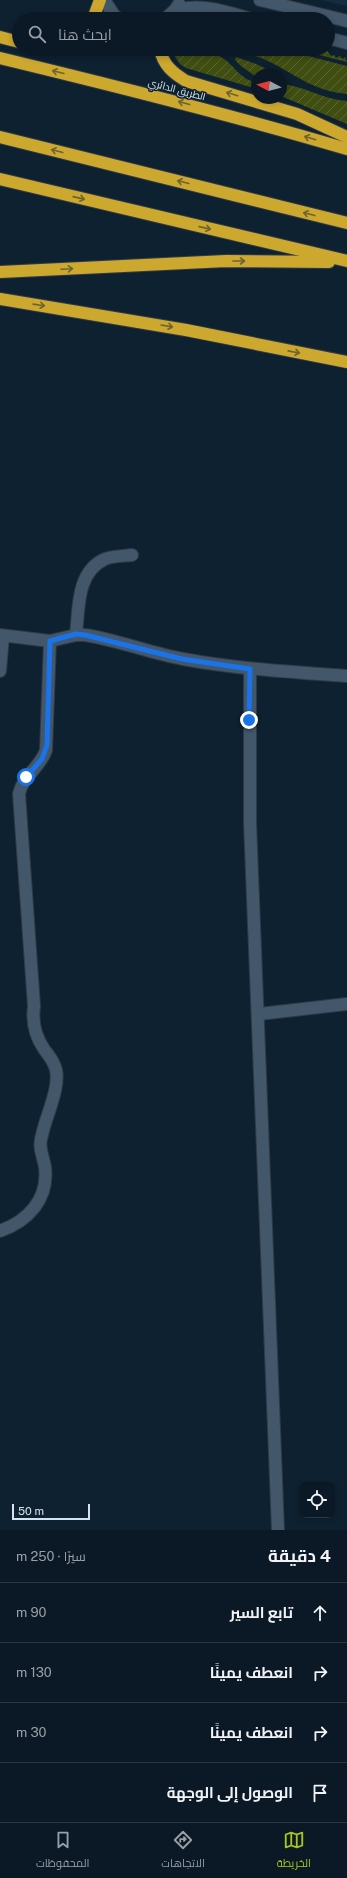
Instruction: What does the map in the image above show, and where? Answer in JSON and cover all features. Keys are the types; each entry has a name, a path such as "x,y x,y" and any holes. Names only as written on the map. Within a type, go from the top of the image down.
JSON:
{"highway":[{"path":"96,12 100,0"},
{"path":"0,37 12,40"},
{"path":"163,56 167,66 176,75 186,81 297,114 347,137"},
{"name":"الطريق الدائري","path":"0,58 162,97 259,123 347,149"},
{"path":"0,137 347,223"},
{"path":"0,179 347,262"},
{"path":"0,272 226,261 347,262"},
{"path":"0,299 186,330 347,362"}],"street":[{"path":"104,0 112,12"},
{"path":"260,0 307,12"},
{"path":"178,5 204,7 224,12"},
{"path":"335,19 347,22"},
{"path":"335,40 347,43"},
{"path":"76,634 80,592 88,572 104,560 132,555"},
{"path":"0,671 2,636 50,641 76,634 94,637 182,659 250,669 347,676"},
{"path":"0,1231 27,1217 37,1205 43,1191 46,1174 41,1153 40,1140 57,1082 54,1062 41,1044 33,1022 34,1006 19,794 22,782 42,759 46,750 50,641"},
{"path":"250,669 250,823 259,1014 278,1530"},
{"path":"259,1014 347,1004"}],"shaded area":[{"path":"321,0 347,0 347,6"}],"green space":[{"path":"175,56 219,56 251,81 251,87 186,68 180,64"},
{"path":"255,56 308,56 347,66 347,94 318,87 287,71 287,68 281,68"},
{"path":"323,56 335,56 336,58 340,56 342,59 345,57 347,62"},
{"path":"236,57 264,68 251,68 251,73 235,60"},
{"path":"287,85 330,98 347,101 347,124 287,99"}],"route":[{"path":"26,777 42,759 47,745 50,641 67,638 76,634 94,637 148,652 182,659 250,669 249,720"}]}
